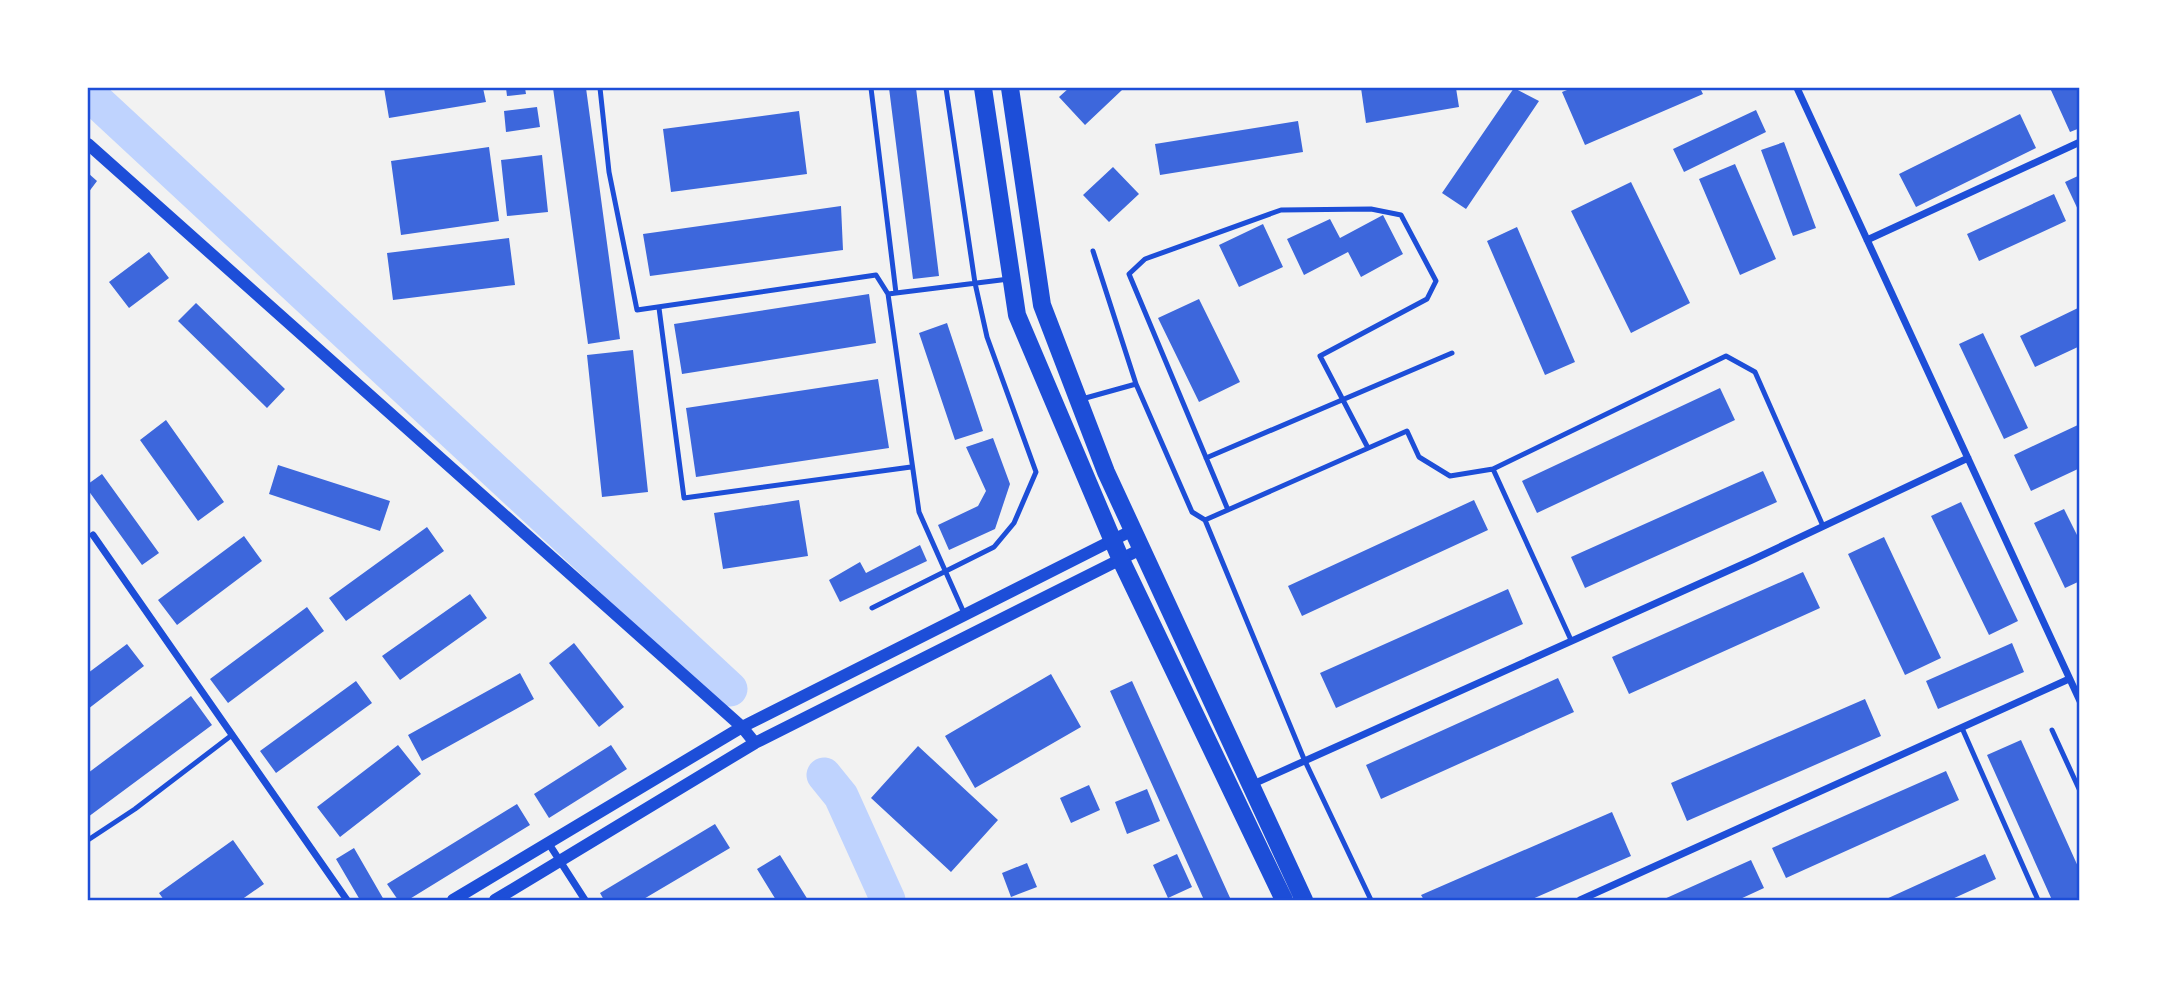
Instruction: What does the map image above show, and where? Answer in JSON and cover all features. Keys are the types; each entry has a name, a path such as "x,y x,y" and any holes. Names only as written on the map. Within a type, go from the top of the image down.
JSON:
{"main road":[{"path":"983,88 1017,315 1121,560 1283,901"},
{"path":"1010,88 1042,305 1078,400 1133,530 1304,901"}],"street":[{"path":"1797,88 2080,701"},
{"path":"1867,240 2080,142"},
{"path":"88,144 742,727 755,743"},
{"path":"1251,785 1968,458"},
{"path":"453,901 742,727 1133,530"},
{"path":"93,536 347,901"},
{"path":"495,901 558,860 755,743 1142,550"},
{"path":"1580,901 2069,679"},
{"path":"549,845 585,901"}],"lane":[{"path":"600,88 609,172 637,310 876,275 888,294 919,512 964,613"},
{"path":"871,88 896,293"},
{"path":"872,608 994,547 1014,523 1036,472 987,337 975,283 946,88"},
{"path":"1228,510 1129,274 1145,259 1281,211 1371,209 1401,215 1436,281 1427,299 1320,356 1368,448"},
{"path":"1093,251 1136,384 1192,512 1205,520 1304,759 1371,901"},
{"path":"888,294 1012,278"},
{"path":"659,307 684,498 911,467"},
{"path":"1206,458 1452,353"},
{"path":"1205,520 1407,431 1419,457 1450,476 1493,469 1726,356 1755,372 1823,526"},
{"path":"1078,400 1136,384"},
{"path":"1493,469 1571,640"},
{"path":"1962,728 2038,901"},
{"path":"2052,730 2080,791"},
{"path":"88,841 232,735"}],"building":[{"path":"384,88 483,88 486,102 389,118"},
{"path":"506,88 525,88 526,94 507,96"},
{"path":"553,88 586,88 620,339 588,344"},
{"path":"889,88 916,88 939,276 913,279"},
{"path":"1069,88 1122,90 1085,125 1059,97"},
{"path":"1361,88 1456,88 1459,107 1366,123"},
{"path":"1514,88 1539,101 1466,209 1442,193"},
{"path":"1572,88 1700,88 1703,94 1585,145 1562,92"},
{"path":"2050,88 2080,88 2080,128 2070,132"},
{"path":"537,107 540,127 506,132 504,111"},
{"path":"1756,110 1766,132 1684,172 1673,149"},
{"path":"799,111 807,174 671,192 663,129"},
{"path":"2020,114 2036,148 1916,207 1899,174"},
{"path":"1298,121 1303,152 1160,175 1155,144"},
{"path":"1784,142 1816,228 1793,236 1761,150"},
{"path":"489,147 499,221 401,235 391,161"},
{"path":"542,155 548,212 507,216 501,160"},
{"path":"1735,164 1776,259 1740,275 1699,179"},
{"path":"1113,167 1139,194 1109,222 1083,195"},
{"path":"88,173 97,181 88,193"},
{"path":"2080,175 2080,214 2065,182"},
{"path":"1631,182 1690,303 1631,333 1571,211"},
{"path":"2054,194 2066,221 1979,261 1967,234"},
{"path":"841,206 843,250 650,276 643,234"},
{"path":"1383,215 1403,254 1361,277 1348,252 1304,275 1287,239 1330,219 1340,238"},
{"path":"1263,224 1283,267 1239,287 1219,245"},
{"path":"1517,227 1575,362 1545,375 1487,241"},
{"path":"509,238 515,285 393,300 387,253"},
{"path":"149,252 169,278 129,308 109,282"},
{"path":"869,294 876,343 682,374 674,324"},
{"path":"1199,299 1240,382 1199,402 1158,318"},
{"path":"196,303 285,389 267,408 178,321"},
{"path":"2080,307 2080,346 2035,367 2020,336"},
{"path":"947,323 983,431 955,440 919,333"},
{"path":"1983,333 2028,428 2004,439 1959,344"},
{"path":"633,350 648,492 602,497 587,355"},
{"path":"878,379 889,448 696,477 686,408"},
{"path":"1720,388 1735,420 1537,513 1522,481"},
{"path":"166,420 224,502 198,521 140,440"},
{"path":"2080,424 2080,468 2031,491 2014,455"},
{"path":"993,438 1010,484 995,529 949,550 938,525 978,506 986,491 966,447"},
{"path":"278,465 390,501 380,531 269,494"},
{"path":"1763,471 1777,502 1585,588 1571,557"},
{"path":"102,474 159,553 142,565 88,490 88,484"},
{"path":"799,500 808,556 723,569 714,513"},
{"path":"1474,500 1488,530 1302,616 1288,586"},
{"path":"1961,502 2018,621 1989,635 1931,516"},
{"path":"2064,509 2080,541 2080,581 2065,588 2034,523"},
{"path":"427,527 444,551 346,621 329,598"},
{"path":"244,536 262,561 177,625 158,600"},
{"path":"1884,537 1941,658 1905,675 1848,554"},
{"path":"920,545 927,561 840,602 829,580 860,562 866,573"},
{"path":"1803,572 1820,608 1629,694 1612,657"},
{"path":"1508,589 1523,624 1336,708 1320,673"},
{"path":"470,594 487,618 400,680 382,656"},
{"path":"307,607 324,631 228,703 210,679"},
{"path":"574,643 624,707 599,727 549,663"},
{"path":"2012,643 2024,672 1938,709 1926,681"},
{"path":"127,644 144,666 88,709 88,673"},
{"path":"520,673 534,699 422,761 408,735"},
{"path":"1051,674 1081,727 975,788 945,736"},
{"path":"1558,678 1574,712 1381,799 1366,765"},
{"path":"356,681 372,703 276,773 260,751"},
{"path":"1132,681 1231,900 1204,900 1110,691"},
{"path":"191,696 212,725 88,817 88,773"},
{"path":"1865,699 1881,736 1687,821 1671,783"},
{"path":"2021,740 2080,871 2080,900 2052,900 1987,755"},
{"path":"398,745 421,774 340,837 317,807"},
{"path":"611,745 627,769 549,818 534,794"},
{"path":"918,746 998,820 951,872 871,798"},
{"path":"1946,771 1959,800 1786,878 1772,848"},
{"path":"1089,785 1100,810 1071,823 1060,798"},
{"path":"1147,789 1160,821 1127,834 1115,802"},
{"path":"517,804 530,825 408,900 398,900 387,884"},
{"path":"1612,812 1631,856 1530,900 1424,900 1421,895"},
{"path":"715,824 730,848 642,900 604,900 600,893"},
{"path":"233,840 264,884 241,900 164,900 159,893"},
{"path":"354,848 384,900 360,900 336,859"},
{"path":"1177,854 1192,887 1168,898 1153,865"},
{"path":"1985,854 1996,879 1950,900 1884,900"},
{"path":"780,855 808,900 776,900 757,869"},
{"path":"1751,860 1764,888 1738,900 1662,900"},
{"path":"1027,863 1037,887 1011,897 1002,873"}],"waterway":[{"path":"88,93 730,689"},
{"path":"824,775 841,796 888,900"}]}
